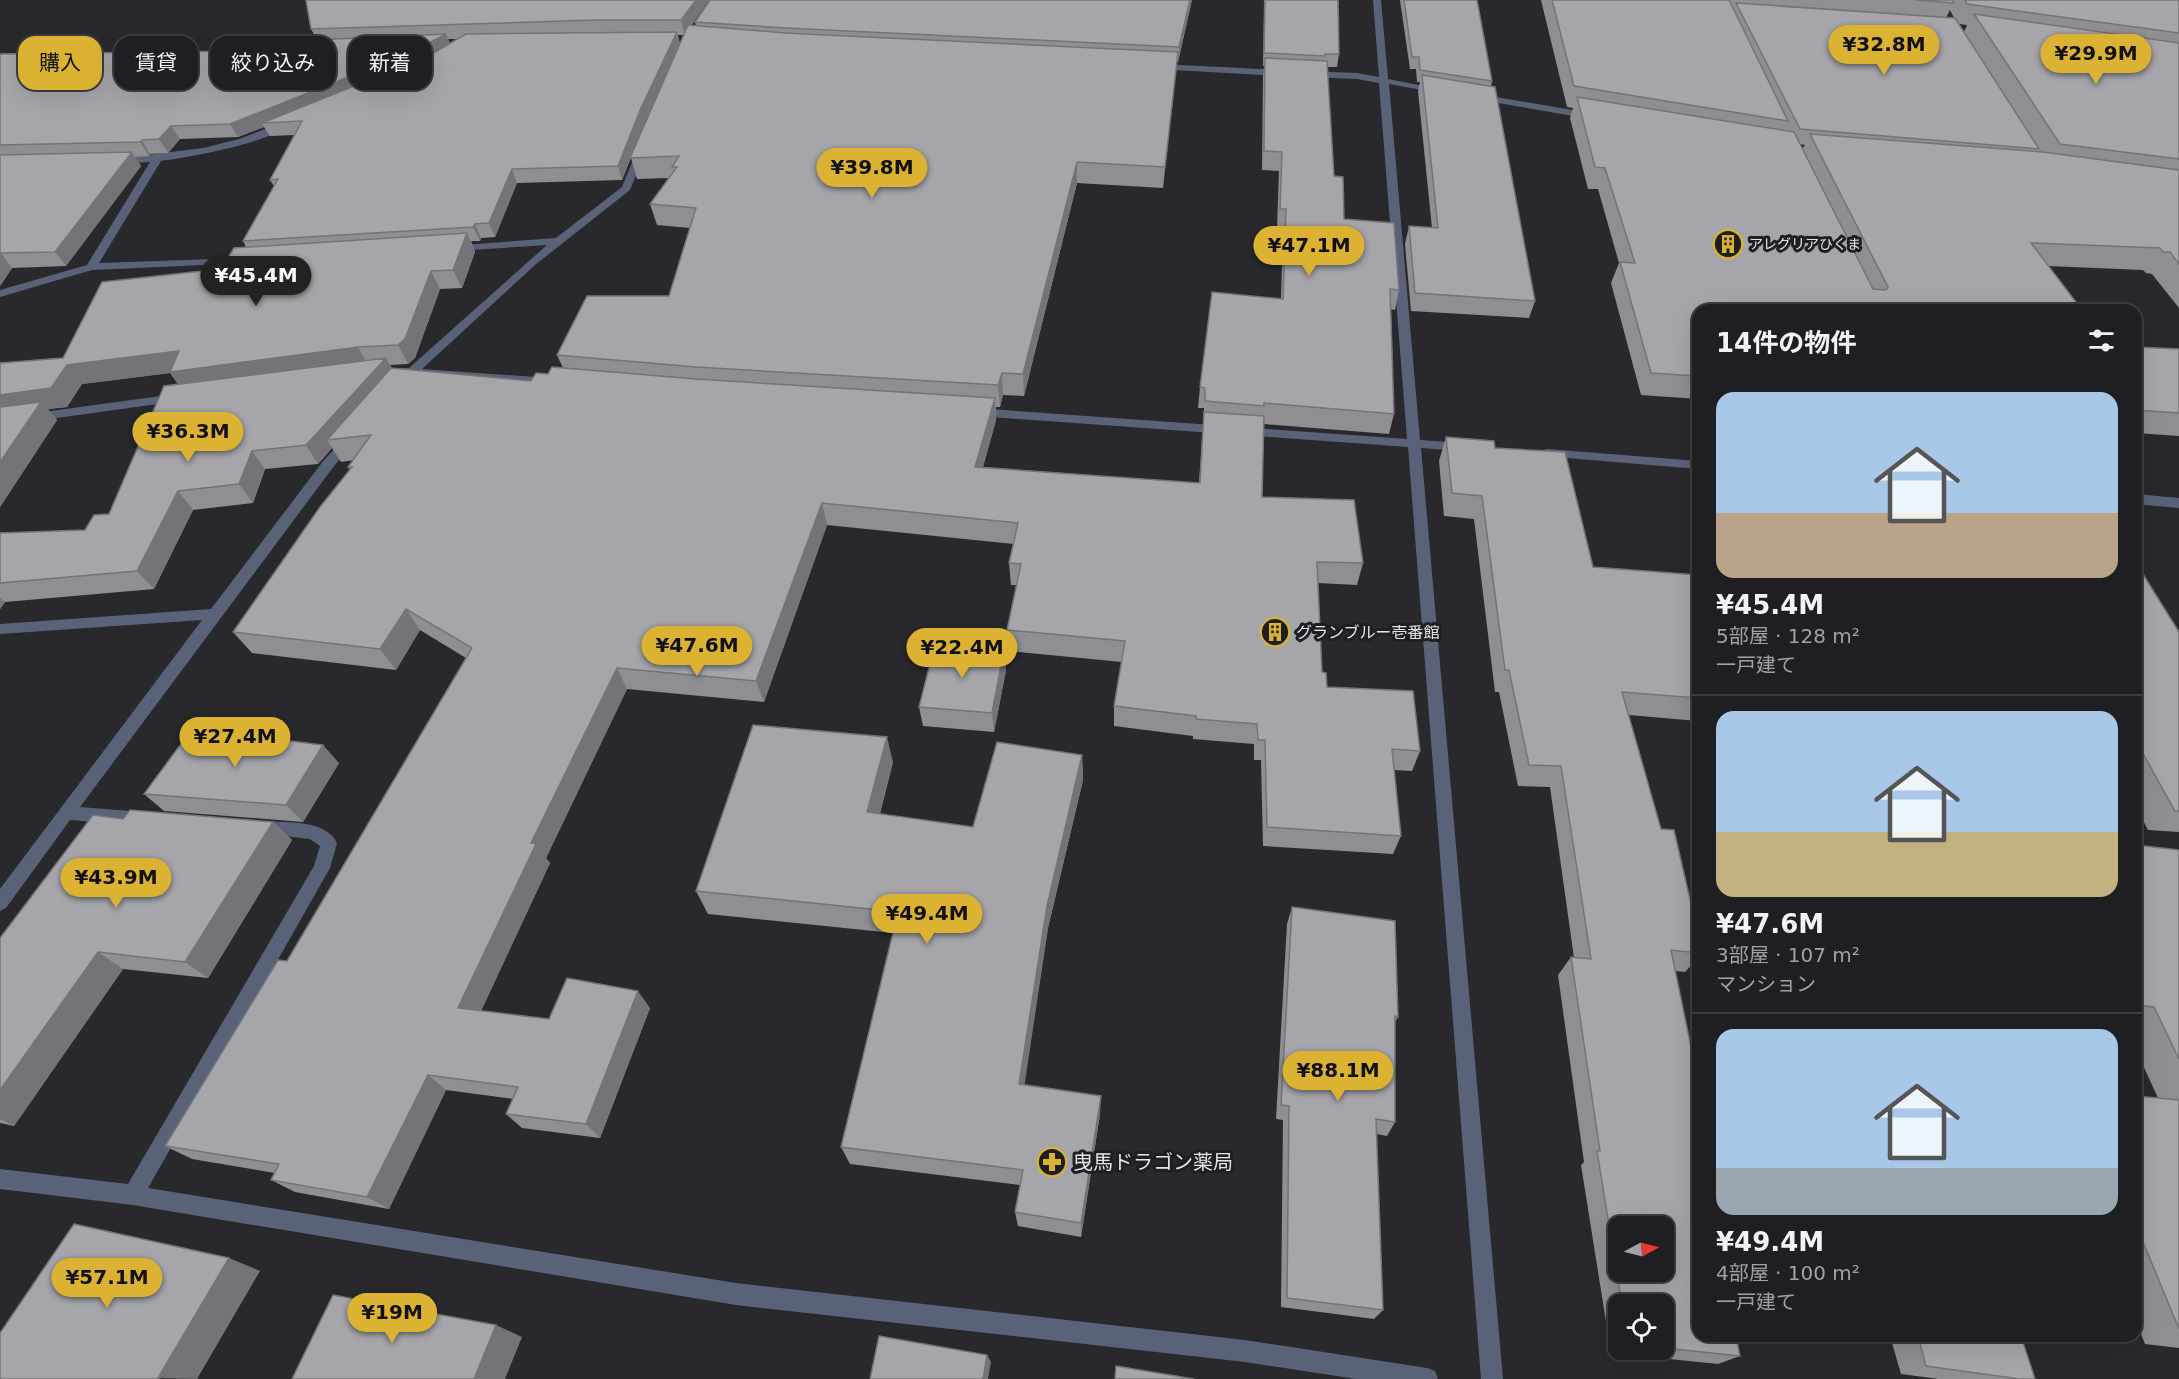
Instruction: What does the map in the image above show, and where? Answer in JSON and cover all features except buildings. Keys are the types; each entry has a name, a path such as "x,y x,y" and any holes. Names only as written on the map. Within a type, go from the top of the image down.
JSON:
{"street":[{"path":"1377,0 1492,1379"},
{"path":"336,48 347,47"},
{"path":"1151,67 1290,73"},
{"path":"1302,74 1357,76 1445,91"},
{"path":"1467,95 1597,118"},
{"path":"106,161 157,159 215,150 294,121"},
{"path":"397,387 412,370 559,241 626,188 648,133"},
{"path":"91,267 157,159"},
{"path":"440,249 559,241"},
{"path":"0,294 91,267 251,261"},
{"path":"390,371 412,370 561,383"},
{"path":"0,422 185,397"},
{"path":"960,411 1475,448"},
{"path":"0,903 329,463 359,429"},
{"path":"1534,452 1692,465"},
{"path":"2142,500 2179,503"},
{"path":"0,629 215,614"},
{"path":"66,813 160,820"},
{"path":"133,1196 322,868 329,843 313,832 242,826"},
{"path":"0,1179 133,1196 736,1294 1245,1351 1427,1379"}],"place":[{"name":"アレグリアひくま","path":"1728,244"},
{"name":"グランブルー壱番館","path":"1275,632"},
{"name":"曳馬ドラゴン薬局","path":"1052,1162"}]}
